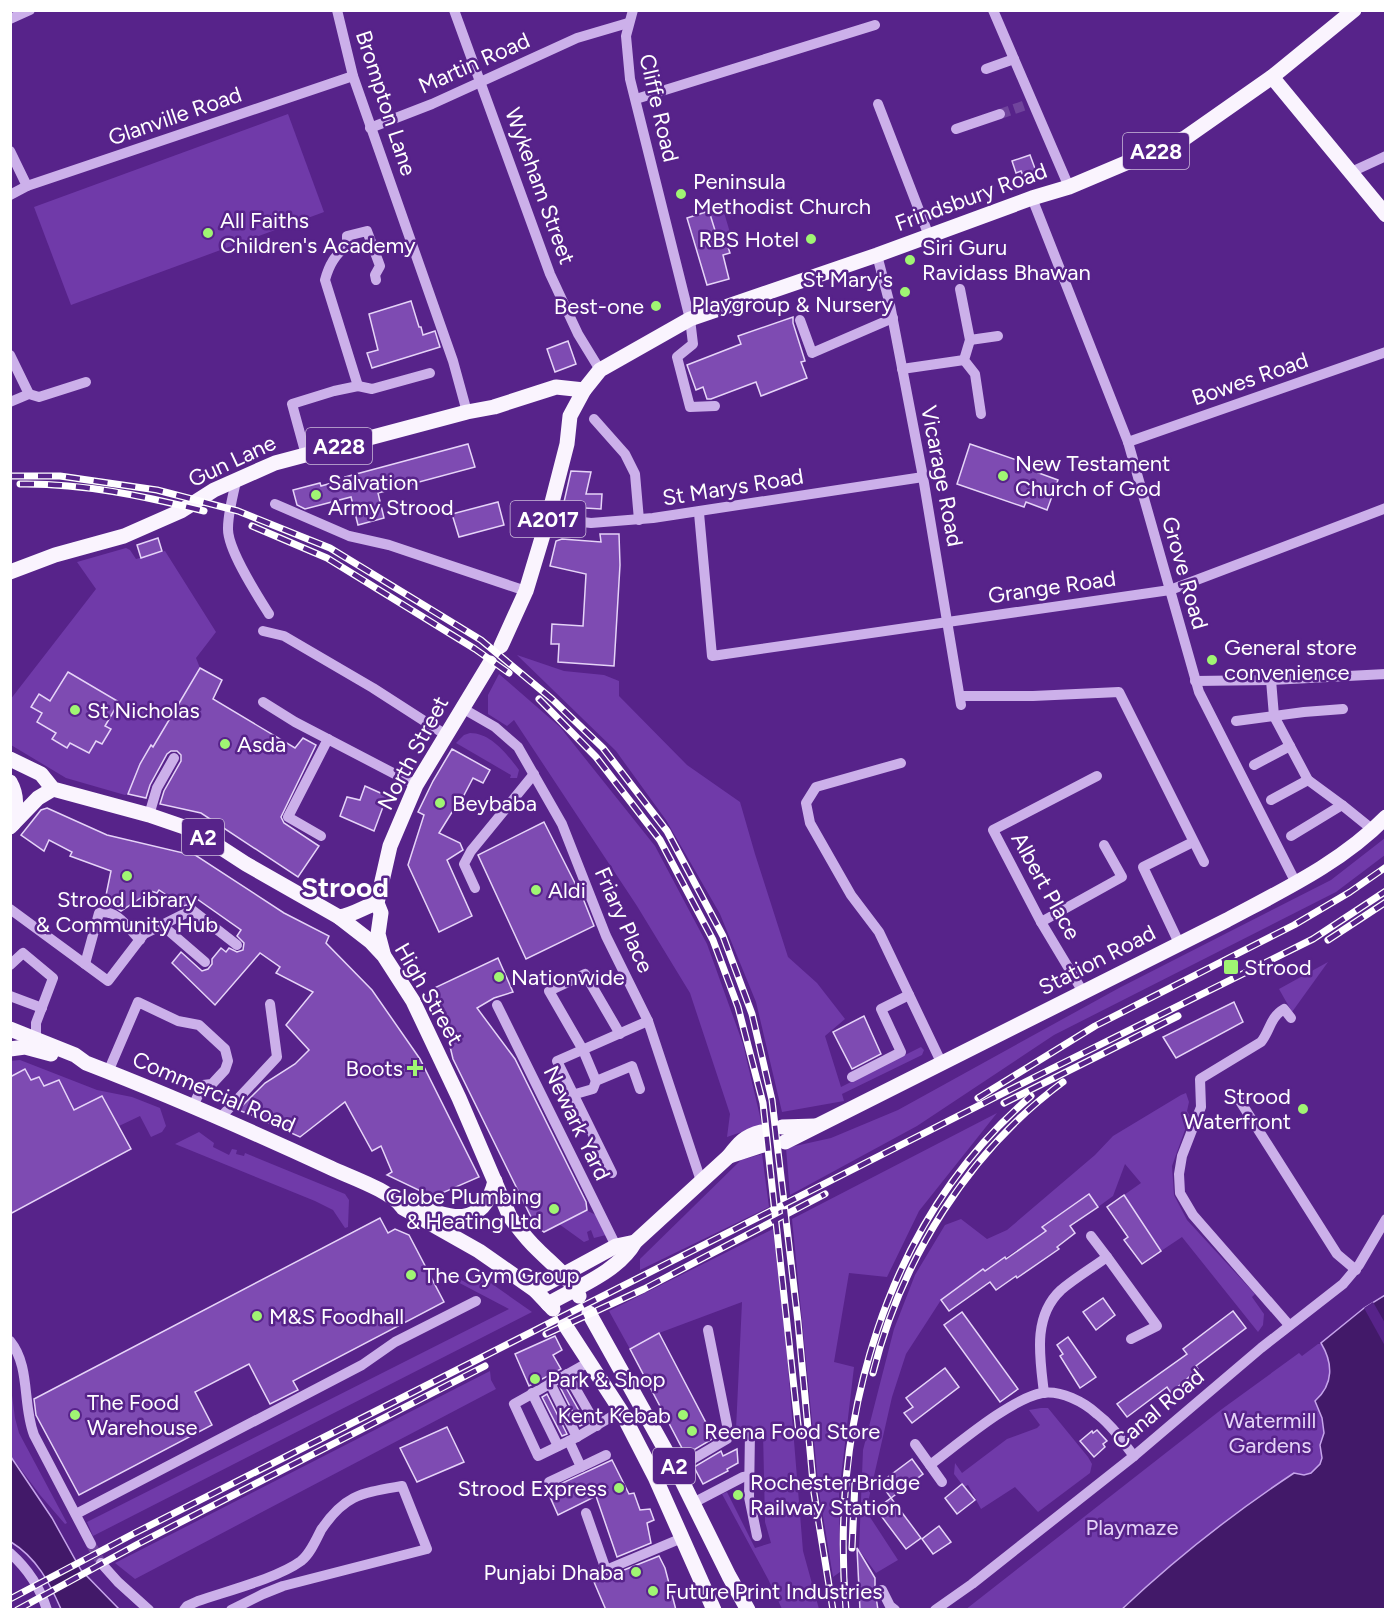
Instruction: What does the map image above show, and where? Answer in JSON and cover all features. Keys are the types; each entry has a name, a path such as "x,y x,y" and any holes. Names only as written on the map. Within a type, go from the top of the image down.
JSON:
{"main road":[{"name":"Frindsbury Road","path":"584,390 600,370 690,319 1069,187 1185,138 1272,77 1354,10"},
{"path":"1272,77 1386,215"},
{"name":"Gun Lane","path":"10,572 55,555 124,536 181,511 214,490 275,463 467,412 494,407 556,387 584,390"},
{"name":"A2017","path":"501,646 526,591 567,444 570,416 584,390"},
{"name":"North Street","path":"384,956 378,934 381,913 377,903 390,846 416,785 490,663"},
{"name":"High Street","path":"10,759 41,774 53,789 184,827 339,917 363,934 384,956 413,1001 459,1098 510,1217 521,1233 564,1273 577,1292"},
{"path":"10,782 14,789 16,802 12,825"},
{"path":"12,825 38,798 53,789"},
{"name":"Station Road","path":"783,1134 818,1126 1227,920 1296,883 1348,850 1386,817"},
{"path":"339,917 352,915 377,903"},
{"name":"Commercial Road","path":"10,1029 75,1054 86,1063 193,1106 399,1201 407,1201 449,1217 467,1216 477,1212 491,1193 495,1181"},
{"path":"10,1049 21,1047 36,1049 72,1062 86,1063"},
{"path":"620,1252 564,1273 535,1290 550,1306 577,1292 729,1156 741,1140 750,1134 762,1139"},
{"name":"Commercial Road","path":"399,1201 403,1208 472,1247 535,1290"},
{"name":"A2","path":"589,1313 676,1469 748,1610"},
{"name":"A2","path":"565,1325 621,1411 655,1477 714,1610"},
{"name":"A2","path":"736,1588 738,1610"}],"street":[{"path":"10,19 30,10"},
{"name":"Brompton Lane","path":"337,10 353,76 453,361 467,412"},
{"name":"Wykeham Street","path":"454,10 550,274 578,334 600,370"},
{"name":"Cliffe Road","path":"633,10 628,23 626,55 690,319 693,344 677,357 690,407 715,406"},
{"path":"993,10 1014,59 1029,103 1069,187"},
{"name":"Martin Road","path":"370,128 481,82 577,38 628,23"},
{"path":"636,99 875,25"},
{"path":"986,69 1014,59"},
{"name":"Glanville Road","path":"10,195 27,186 353,76"},
{"path":"878,104 929,236"},
{"path":"956,129 1000,114"},
{"path":"10,151 27,186"},
{"path":"1349,173 1386,156"},
{"name":"Grove Road","path":"1032,198 1128,442 1195,681 1212,720 1296,883"},
{"path":"358,386 325,280 328,268 336,254 347,245 347,236 367,231 380,266 375,275 376,280"},
{"name":"Vicarage Road","path":"877,255 893,318 923,477 949,622 960,700 1119,692 1204,862"},
{"path":"960,289 970,340 964,360"},
{"path":"800,321 812,353 893,318"},
{"path":"970,340 998,336"},
{"name":"Bowes Road","path":"1128,442 1386,352"},
{"path":"10,355 29,394"},
{"path":"902,369 964,360"},
{"path":"964,360 975,374 981,414"},
{"path":"306,455 292,404 334,391 358,386 372,389 430,373"},
{"path":"10,402 29,394 39,397 86,382"},
{"path":"594,419 625,454 635,474 639,520"},
{"name":"St Marys Road","path":"548,518 586,522 639,520 699,513 923,477"},
{"path":"236,481 228,528 230,541 269,614"},
{"path":"275,504 349,536 389,545 526,591"},
{"name":"Grange Road","path":"699,513 712,656 1170,590 1386,508"},
{"path":"263,631 282,635 446,735"},
{"path":"1195,681 1386,674"},
{"path":"1271,680 1274,716 1308,780 1373,830"},
{"path":"263,702 295,722 416,785"},
{"name":"Friary Place","path":"462,708 495,727 518,747 562,824 606,936 648,1021 701,1181"},
{"path":"1236,721 1343,709"},
{"path":"321,836 288,817 328,739"},
{"path":"1254,765 1290,746"},
{"path":"149,816 157,788 174,758"},
{"path":"902,763 816,787 806,803 810,823 851,895 879,932 942,1064"},
{"path":"476,888 464,864 471,851 534,774"},
{"name":"Albert Place","path":"1083,992 1041,922 993,830 1097,776"},
{"path":"1271,800 1308,780"},
{"path":"1291,836 1342,805"},
{"path":"1179,943 1143,867 1189,844"},
{"path":"1041,922 1122,877 1104,845"},
{"path":"10,909 108,981 144,934 192,910 237,945"},
{"path":"84,964 99,913 105,911 116,915 140,940"},
{"path":"162,925 206,962"},
{"path":"10,966 24,953 52,974 53,983 36,1024 36,1039"},
{"path":"572,1095 593,1089 596,1081 583,1050 549,991 585,974 620,1034"},
{"path":"852,1077 901,1052 881,1009 909,995"},
{"path":"10,996 42,1008"},
{"path":"108,1072 138,1002 177,1021 199,1025 225,1049 228,1061 225,1070 213,1083 203,1085 193,1106"},
{"path":"220,1118 277,1058 270,1004"},
{"name":"Newark Yard","path":"498,1005 620,1252"},
{"path":"1289,1326 1189,1211 1180,1193 1179,1177 1181,1159 1201,1107 1200,1079 1261,1042 1277,1013 1284,1009 1292,1017"},
{"path":"612,1173 557,1061 648,1021"},
{"path":"596,1081 632,1066 640,1089"},
{"path":"1240,1101 1337,1254 1356,1270"},
{"name":"Canal Road","path":"934,1610 972,1584 1134,1456 1339,1287 1356,1270 1386,1219"},
{"path":"1092,1237 1156,1326 1131,1339"},
{"path":"1044,1393 1040,1342 1041,1327 1048,1308 1060,1291 1107,1257"},
{"path":"76,1514 362,1365 395,1342 476,1301"},
{"path":"676,1469 727,1439 728,1427 708,1330"},
{"path":"10,1341 18,1351 22,1365 29,1419 34,1435 91,1544"},
{"path":"589,1362 514,1404 538,1456 621,1411"},
{"path":"567,1374 597,1426"},
{"path":"550,1383 573,1439 581,1467"},
{"path":"930,1465 1012,1406 1044,1393 1066,1397 1090,1408 1106,1421 1134,1456"},
{"path":"532,1394 558,1446"},
{"path":"750,1432 750,1500 757,1536"},
{"path":"915,1444 942,1482"},
{"path":"549,1482 606,1455"},
{"path":"693,1503 743,1477 750,1476"},
{"path":"184,1610 198,1601 286,1570 303,1559 332,1514 345,1502 369,1492 402,1486 427,1549 283,1586 231,1610"},
{"path":"586,1513 606,1570"},
{"path":"594,1575 682,1538"},
{"path":"10,1554 25,1566 43,1597 47,1610"},
{"path":"101,1563 149,1610"},
{"path":"882,1590 894,1609"}],"green space":[{"path":"288,114 324,212 71,305 34,207"},
{"path":"723,209 731,236 718,240 709,211"},
{"path":"126,548 136,559 165,551 216,632 196,658 200,668 157,741 159,751 151,745 128,794 125,795 66,778 11,745 10,700 96,589 77,562"},
{"path":"517,655 564,671 604,675 619,681 619,696 687,765 740,802 788,957 817,983 845,1019 825,1036 841,1087 921,1047 924,1050 922,1055 842,1094 844,1101 782,1112 756,1002 720,914 666,820 616,751"},
{"path":"499,674 560,727 655,846 707,944 743,1044 762,1125 727,1137 730,1114 690,993 637,906 514,720 507,726 488,714 488,695"},
{"path":"470,733 492,740 519,770 517,778 510,778 511,775 456,743 464,735"},
{"path":"1385,838 1385,855 1336,892 1054,1035 917,1126 790,1195 786,1148 831,1138 898,1110 1119,988 1331,880"},
{"path":"1328,962 1292,1012 1279,989"},
{"path":"20,1060 97,1090 132,1097 160,1108 166,1126 162,1132 151,1137 140,1116 119,1126 102,1096 74,1110 59,1081 44,1086 39,1077 31,1080 25,1070 11,1077 10,1061"},
{"path":"1186,1093 1189,1102 1187,1111 1190,1116 1172,1166 1174,1195 1187,1220 1255,1294 1252,1297 1264,1314 1263,1325 1258,1332 1182,1237 1161,1251 1124,1195 1141,1183 1125,1164 1113,1196 1098,1207 1043,1227 1046,1231 985,1271 983,1269 941,1300 906,1354 892,1397 866,1511 898,1560 876,1573 859,1550 863,1450 894,1329 915,1275 945,1225 961,1219 987,1239 1007,1230 1095,1155 1113,1136"},
{"path":"997,1113 919,1211 887,1277 849,1273 834,1362 854,1367 839,1494 840,1572 833,1577 819,1492 792,1219"},
{"path":"199,1132 214,1143 213,1147 229,1155 232,1149 237,1150 236,1154 244,1156 245,1153 345,1194 349,1200 348,1227 345,1228 333,1210 315,1201 175,1144"},
{"path":"762,1154 769,1207 640,1270 640,1259 741,1160"},
{"path":"586,1210 598,1216 606,1235 594,1238 591,1230 587,1232 589,1240 584,1242 559,1224"},
{"path":"773,1229 786,1343 803,1551 819,1609 782,1609 722,1494 727,1492 755,1548 771,1543 765,1522 763,1432 736,1429 742,1302 659,1333 630,1349 609,1311"},
{"path":"475,1272 532,1312 93,1536 87,1522 509,1309 450,1278 451,1275 469,1284"},
{"name":"Watermill Gardens","path":"1321,1344 1325,1351 1330,1374 1325,1388 1315,1401 1322,1418 1324,1433 1320,1445 1322,1458 1320,1464 1311,1473 1304,1475 1294,1473 1249,1505 1183,1555 1121,1609 965,1610 1222,1409 1299,1353 1302,1356"},
{"path":"490,1371 491,1380 496,1389 135,1579 115,1563"},
{"path":"10,1380 19,1433 67,1523 65,1524 11,1456"},
{"path":"1048,1408 1088,1457 1092,1464 1090,1473 1038,1512 1015,1487 981,1509 968,1485 964,1487 954,1474 955,1463 962,1473 1007,1439 1037,1428 1040,1425 1029,1410"}],"shaded area":[{"path":"1385,1295 1385,1609 1121,1610 1183,1555 1248,1505 1294,1473 1304,1475 1311,1473 1320,1464 1322,1458 1320,1445 1324,1433 1322,1418 1315,1401 1326,1388 1330,1373 1328,1358 1321,1343 1364,1308"},
{"path":"11,1457 52,1518 81,1570 119,1609 61,1609 41,1571 28,1555 11,1542"}],"pier":[{"path":"1373,1302 1385,1323 1385,1346 1364,1308"}],"building":[{"path":"1030,155 1037,174 1024,178 1021,171 1016,173 1012,161"},
{"path":"709,211 718,240 725,238 730,253 723,255 729,279 707,285 687,218"},
{"path":"411,301 423,335 435,331 440,347 372,368 367,353 378,350 369,314"},
{"path":"793,317 805,361 801,362 807,378 761,396 756,382 711,399 707,399 703,387 696,390 687,365 741,344 738,336"},
{"path":"568,341 576,364 555,372 547,349"},
{"path":"468,444 475,467 378,493 384,518 358,525 351,497 305,509 297,505 293,490 320,483 321,486 346,479 345,477"},
{"name":"New Testament Church of God","path":"970,444 1037,467 1036,472 1058,480 1047,510 1026,502 1024,507 957,484"},
{"path":"571,471 591,472 586,494 602,494 601,509 568,507 564,502"},
{"path":"498,502 504,525 459,537 452,514"},
{"path":"600,534 619,534 620,565 614,666 558,662 559,644 551,644 552,624 583,626 586,574 550,566 556,541 562,539 601,542"},
{"path":"158,538 162,551 141,558 137,545"},
{"path":"200,668 222,680 213,699 295,748 303,738 316,745 281,817 284,823 319,846 298,877 201,813 160,804 164,791 181,761 181,755 177,751 167,754 150,785 146,798 128,794 140,764 151,745 153,747"},
{"name":"St Nicholas","path":"68,672 119,702 105,726 111,729 102,744 96,741 89,753 70,743 67,748 52,739 56,733 37,722 42,713 31,707 39,694 50,701"},
{"path":"452,749 490,770 483,783 473,778 439,833 460,843 463,850 447,860 472,916 439,932 408,865 424,815 418,812"},
{"path":"365,786 387,796 374,831 340,816 347,797 360,800"},
{"path":"47,808 107,835 183,853 186,849 284,913 329,936 326,943 372,990 420,1059 479,1177 433,1197 387,1175 392,1172 381,1146 372,1151 345,1102 300,1137 269,1123 271,1122 238,1110 265,1083 295,1064 309,1050 286,1025 313,992 276,973 280,967 260,953 215,1005 172,963 181,952 202,971 208,969 212,964 212,959 221,948 226,952 229,948 237,952 243,950 244,943 237,936 241,930 197,899 194,903 183,906 159,890 157,893 151,891 121,911 113,906 104,905 111,871 70,856 72,852 49,840 44,851 21,835 41,810"},
{"name":"Aldi","path":"544,822 584,901 594,926 526,959 478,855"},
{"path":"498,958 513,992 494,998 477,1008 515,1059 586,1202 587,1210 544,1232 535,1225 453,1059 448,1038 452,1037 430,990"},
{"path":"1234,1002 1243,1022 1176,1058 1163,1037"},
{"path":"864,1016 881,1054 852,1069 833,1032"},
{"path":"25,1069 31,1080 39,1077 44,1086 59,1080 74,1110 102,1096 131,1149 10,1214 10,1077"},
{"path":"1089,1194 1098,1207 1070,1226 1075,1233 1057,1247 1059,1249 996,1290 990,1282 949,1311 941,1300 983,1269 985,1271 1005,1257 1006,1259 1046,1231 1042,1227"},
{"path":"1124,1195 1161,1251 1142,1264 1124,1240 1128,1237 1107,1207"},
{"path":"380,1218 388,1233 395,1229 409,1235 444,1302 293,1381 298,1390 270,1404 249,1364 195,1392 212,1425 79,1495 36,1415 34,1399"},
{"path":"1103,1298 1115,1315 1096,1330 1083,1312"},
{"path":"1233,1311 1246,1328 1196,1366 1198,1369 1171,1393 1167,1387 1127,1417 1117,1404 1187,1354 1183,1349"},
{"path":"962,1312 1018,1389 1000,1402 944,1325"},
{"path":"659,1333 714,1438 687,1454 630,1349"},
{"path":"555,1336 562,1350 553,1355 561,1369 529,1386 515,1354"},
{"path":"1068,1337 1096,1377 1080,1388 1060,1356 1063,1354 1057,1345"},
{"path":"945,1368 959,1387 912,1423 904,1413 913,1407 906,1398"},
{"path":"564,1384 586,1423 580,1426 560,1387"},
{"path":"547,1394 567,1434 562,1436 542,1397"},
{"path":"447,1427 464,1462 417,1482 400,1448"},
{"path":"1097,1430 1107,1441 1103,1444 1105,1447 1094,1457 1080,1441 1092,1431 1093,1433"},
{"path":"737,1449 738,1463 703,1484 694,1467 721,1451 723,1456"},
{"path":"912,1459 923,1474 891,1498 880,1483"},
{"path":"612,1460 629,1494 634,1493 640,1510 650,1509 654,1520 647,1523 651,1543 617,1557 596,1496 558,1515 547,1490"},
{"path":"962,1484 975,1500 957,1514 945,1498"},
{"path":"891,1498 921,1538 906,1549 876,1509"},
{"path":"939,1526 951,1542 933,1554 922,1539"},
{"path":"857,1548 875,1578 878,1610 860,1610"},
{"path":"659,1556 665,1568 676,1610 606,1610 594,1582"}],"tunnel":[{"path":"1000,114 1026,105"},
{"path":"91,1544 101,1563"}],"railway":[{"path":"10,476 60,476 157,490 238,511 330,548 481,640 552,699 603,748 667,831 723,936 752,1014 772,1100 798,1322 814,1493 833,1610"},
{"path":"20,484 43,484 113,492 204,511"},
{"path":"252,526 327,558 475,649 509,673"},
{"path":"539,699 596,757 660,840 713,940 738,1007 763,1103 799,1434"},
{"path":"978,1098 1095,1026 1294,925 1350,892 1386,867"},
{"path":"10,1599 133,1534 1043,1073 1313,939 1386,891"},
{"path":"1328,940 1386,902"},
{"path":"1004,1103 1178,1016"},
{"path":"873,1373 885,1331 901,1290 943,1211 998,1141 1029,1110 1063,1082"},
{"path":"846,1610 843,1539 847,1468 859,1398 877,1330 904,1264 938,1203 980,1147 1031,1096"},
{"path":"546,1334 644,1289 825,1194"},
{"path":"17,1610 138,1544 485,1366"},
{"path":"852,1548 855,1482"}],"place":[{"name":"Peninsula Methodist Church","path":"681,194"},
{"name":"All Faiths Children's Academy","path":"208,233"},
{"name":"RBS Hotel","path":"811,239"},
{"name":"Siri Guru Ravidass Bhawan","path":"910,260"},
{"name":"St Mary's Playgroup & Nursery","path":"905,292"},
{"name":"Best-one","path":"656,306"},
{"name":"New Testament Church of God","path":"1003,476"},
{"name":"Salvation Army Strood","path":"316,495"},
{"name":"General store convenience","path":"1212,660"},
{"name":"St Nicholas","path":"75,710"},
{"name":"Asda","path":"225,744"},
{"name":"Beybaba","path":"440,803"},
{"name":"Strood Library & Community Hub","path":"127,876"},
{"name":"Aldi","path":"536,890"},
{"name":"Strood","path":"1231,967"},
{"name":"Nationwide","path":"499,977"},
{"name":"Boots","path":"415,1068"},
{"name":"Strood Waterfront","path":"1303,1109"},
{"name":"Globe Plumbing & Heating Ltd","path":"554,1209"},
{"name":"The Gym Group","path":"411,1275"},
{"name":"M&S Foodhall","path":"257,1316"},
{"name":"Park & Shop","path":"535,1379"},
{"name":"The Food Warehouse","path":"75,1415"},
{"name":"Kent Kebab","path":"683,1415"},
{"name":"Reena Food Store","path":"692,1431"},
{"name":"Strood Express","path":"619,1488"},
{"name":"Rochester Bridge Railway Station","path":"738,1495"},
{"name":"Punjabi Dhaba","path":"636,1572"},
{"name":"Future Print Industries","path":"653,1591"}],"district":[{"name":"Strood","path":"345,887"}],"park label":[{"name":"Playmaze","path":"1132,1527"}]}
